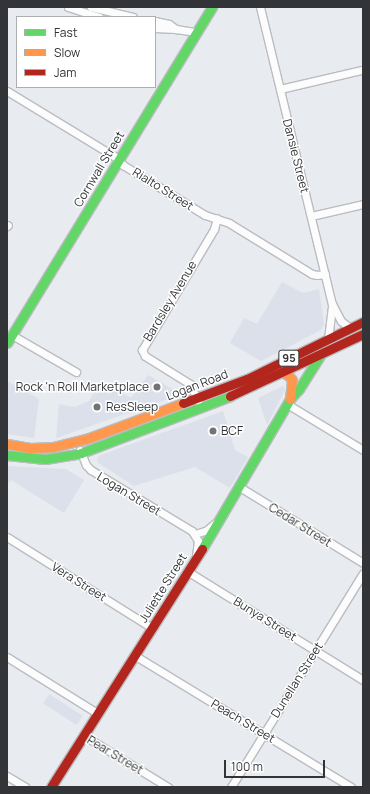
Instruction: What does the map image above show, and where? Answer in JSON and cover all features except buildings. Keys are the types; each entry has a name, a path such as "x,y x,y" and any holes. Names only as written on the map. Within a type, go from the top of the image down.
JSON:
{"main road":[{"name":"Cornwall Street","path":"7,343 212,7"},
{"name":"Logan Road","path":"7,444 45,448 77,442 247,379 363,322"},
{"name":"Logan Road","path":"7,455 45,459 81,452 241,392 363,334"},
{"name":"Juliette Street","path":"51,787 152,628 195,557 212,534 216,522 289,401 299,389 321,354"},
{"name":"Juliette Street","path":"282,372 288,375 292,380 289,401"}],"street":[{"path":"68,7 96,16"},
{"path":"90,7 129,16"},
{"name":"Dansie Street","path":"260,7 332,304 341,321 350,328"},
{"path":"156,21 169,24 176,29"},
{"path":"156,28 196,32"},
{"path":"280,89 362,70"},
{"name":"Rialto Street","path":"7,91 118,159 123,164 205,215 230,223 312,274 325,274"},
{"path":"311,216 363,204"},
{"name":"Bardsley Avenue","path":"201,407 190,384 145,356 142,350 214,229 217,218"},
{"name":"Dansie Street","path":"328,339 332,304"},
{"path":"12,335 76,372"},
{"path":"289,401 363,450"},
{"name":"Logan Street","path":"77,442 88,468 94,473 195,534"},
{"name":"Cedar Street","path":"238,486 363,564"},
{"path":"195,557 198,544 195,534 207,530 216,522"},
{"name":"Vera Street","path":"7,537 152,628"},
{"name":"Bunya Street","path":"187,571 363,680"},
{"name":"Dunellan Street","path":"231,787 363,572"},
{"name":"Peach Street","path":"134,655 351,787"},
{"path":"7,657 97,713"},
{"name":"Pear Street","path":"83,735 168,787"},
{"path":"7,776 25,787"}],"shaded area":[{"path":"282,282 303,293 319,289 324,324 321,330 261,361 230,343 244,318 257,324"},
{"path":"148,375 174,390 168,399 56,438 59,404 75,407 89,401 101,381 131,398"},
{"path":"7,381 39,399 34,438 7,434"},
{"path":"283,386 285,390 267,425 258,398"},
{"path":"223,411 235,450 248,457 230,488 195,467 134,486 97,462 98,457 101,455"},
{"path":"7,466 66,469 84,480 64,513 11,480 7,485"},
{"path":"49,694 83,716 77,725 43,703"}],"traffic: fast":[{"path":"7,343 212,7"},
{"path":"202,549 290,399 299,389 321,354"},
{"path":"7,455 45,459 81,453 230,396"}],"traffic: slow":[{"path":"282,372 288,375 292,380 290,399"},
{"path":"7,444 30,448 53,447 89,438 183,403"}],"traffic: jam":[{"path":"183,403 247,379 363,322"},
{"path":"230,396 363,334"},
{"path":"51,787 202,549"}],"place":[{"name":"Rock 'n Roll Marketplace","path":"157,387"},
{"name":"ResSleep","path":"97,407"},
{"name":"BCF","path":"213,431"}]}
